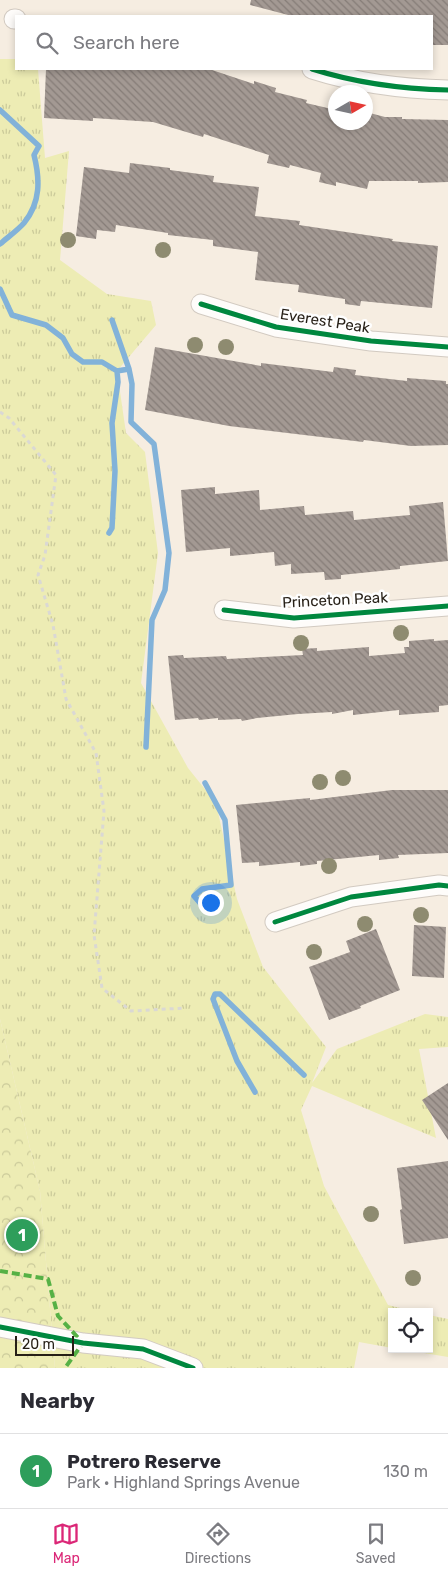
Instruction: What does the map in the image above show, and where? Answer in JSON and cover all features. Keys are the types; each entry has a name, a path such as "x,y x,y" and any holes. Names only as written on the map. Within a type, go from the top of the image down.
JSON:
{"street":[{"path":"315,70 332,75 407,89 448,90"},
{"name":"Everest Peak","path":"201,304 276,327 370,342 448,347"},
{"name":"Princeton Peak","path":"224,610 294,618 448,606"},
{"path":"275,922 351,898 439,885 448,886"},
{"path":"0,1327 83,1343 143,1349 193,1368"}],"path":[{"path":"0,412 9,418 56,474 45,555 38,576 53,625 66,699 96,753 104,811 94,934 102,988 131,1011 185,1008"}],"green space":[{"path":"0,59 15,59 15,70 38,70 45,158 69,151 60,260 107,294 151,301 156,325 117,371 126,433 145,452 158,553 141,683 188,768 216,803 237,899 263,967 326,1047 312,1083 337,1049 425,1014 448,1017 448,1047 419,1049 436,1138 312,1086 301,1110 324,1186 388,1305 400,1308 388,1308 388,1347 359,1342 354,1368 55,1368 40,1191 0,1019"},
{"path":"0,1019 40,1191 55,1368 0,1368"},
{"path":"433,1316 448,1319 448,1357 424,1353 433,1353"}],"building":[{"path":"251,0 448,0 448,45 433,45 433,15 288,15 250,5"},
{"path":"46,70 212,70 254,84 254,81 276,88 275,92 307,100 306,103 328,108 328,130 373,130 373,114 385,117 402,117 402,119 448,120 448,182 369,181 367,189 336,182 336,186 319,182 321,173 290,165 289,168 267,163 269,155 204,134 203,137 153,122 93,118 93,121 44,118"},
{"path":"130,163 214,176 213,182 259,187 255,216 300,221 299,225 393,239 392,241 438,246 432,308 361,301 360,306 345,304 345,299 298,292 299,285 255,280 258,252 213,246 213,240 168,235 168,233 116,225 115,232 97,230 96,239 76,236 84,167 129,173"},
{"path":"155,347 261,366 261,363 333,372 334,367 356,370 355,375 407,381 407,378 446,381 446,384 448,384 448,445 411,446 364,440 363,442 229,426 145,410"},
{"path":"215,487 215,494 259,490 260,510 304,506 305,515 353,511 354,520 410,515 409,506 443,502 448,561 400,566 400,569 341,575 341,579 325,580 324,572 291,574 291,564 275,566 274,552 230,556 230,548 186,552 181,490"},
{"path":"434,639 434,641 448,640 448,705 439,706 439,712 399,715 399,710 353,715 353,710 332,714 332,712 298,714 242,721 241,719 218,720 218,718 175,720 168,656 183,655 184,658 226,656 227,659 303,655 302,649 317,648 317,651 369,647 369,656 405,653 404,647 409,647 409,641"},
{"path":"392,790 448,790 448,853 398,855 399,858 379,860 379,855 317,861 317,864 300,866 300,862 259,866 259,862 242,863 236,805 310,798 310,800"},
{"path":"414,925 446,927 444,978 412,976"},
{"path":"376,929 400,990 329,1020 309,967 350,952 346,941"},
{"path":"448,1083 448,1140 422,1100"},
{"path":"448,1161 448,1238 404,1244 397,1168"}],"waterway":[{"path":"0,110 39,146 34,155 38,182 34,207 24,223 0,244"},
{"path":"0,289 12,315 46,325 63,338 72,354 83,362 102,362 117,371 129,369 132,384 131,422 154,444 169,553 165,590 152,620 146,747"},
{"path":"112,320 129,369"},
{"path":"109,533 112,528 115,471 112,423 118,382 117,371"},
{"path":"205,783 225,820 231,885 202,889 194,896 206,910"},
{"path":"255,1092 237,1061 213,999 215,994 220,994 304,1075"}],"marked path":[{"path":"0,1271 48,1279 58,1316 83,1343 65,1368"}],"cycle path":[{"path":"316,70 379,84 448,90"},
{"path":"201,304 276,327 371,341 448,347"},
{"path":"224,610 294,618 448,606"},
{"path":"275,922 351,897 439,885 448,886"},
{"path":"0,1327 83,1343 143,1349 193,1368"}],"place":[{"name":"Potrero Reserve","path":"22,1235"}]}
